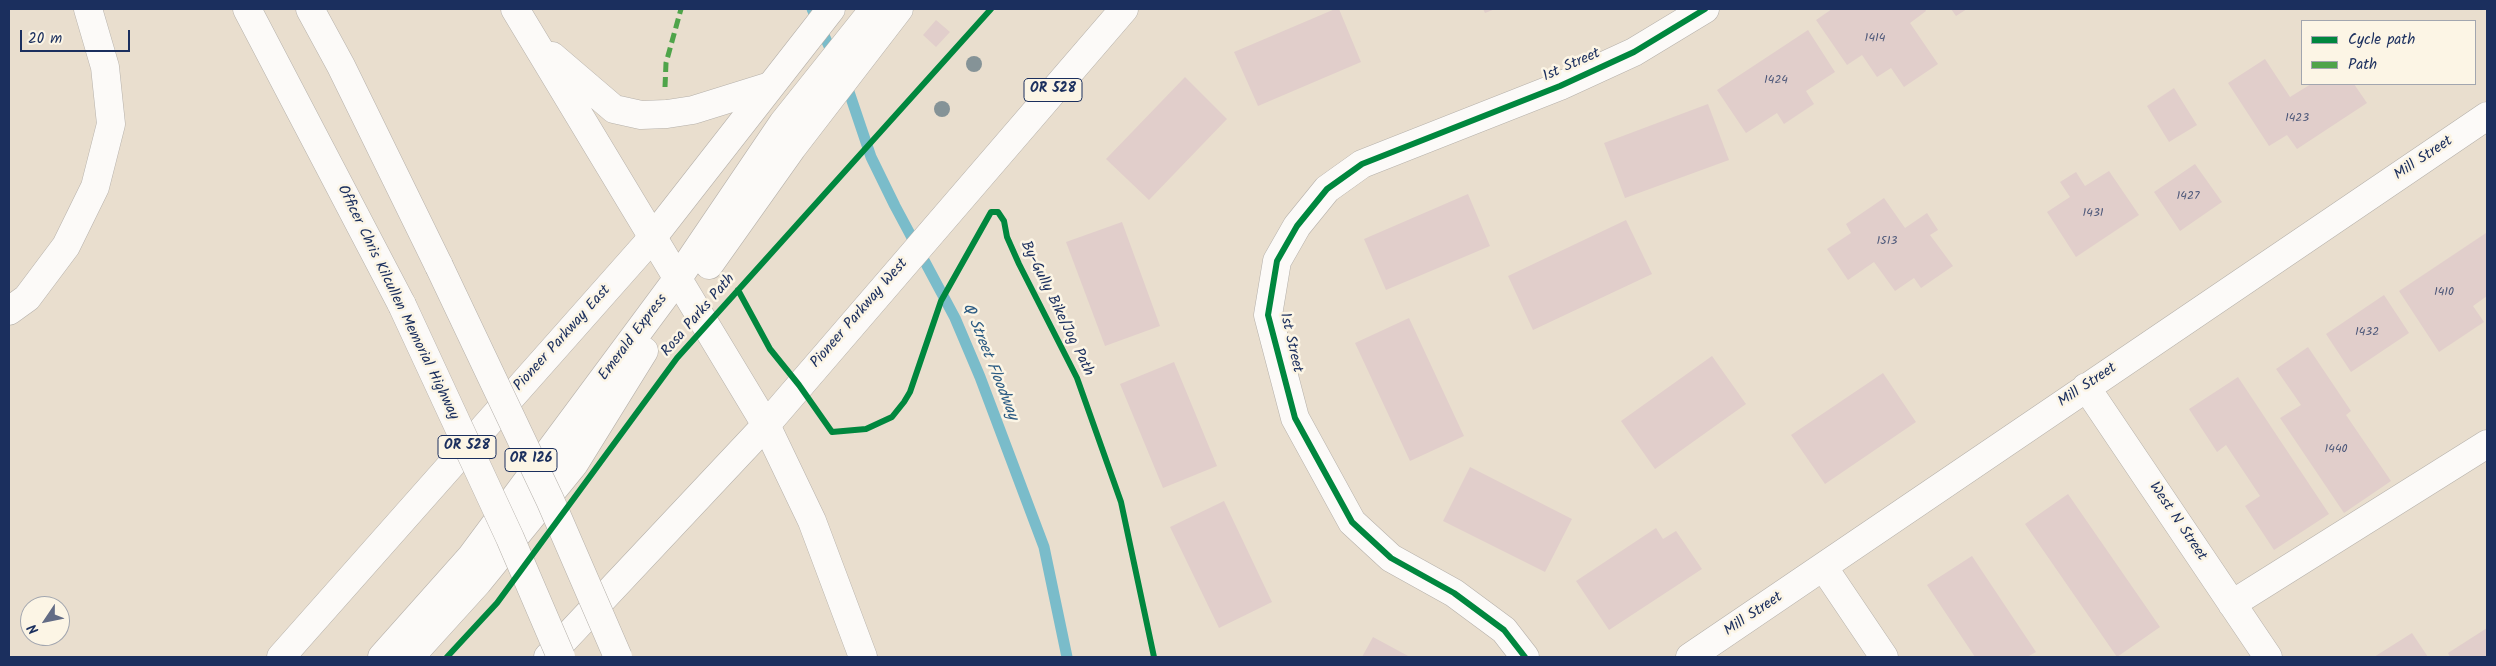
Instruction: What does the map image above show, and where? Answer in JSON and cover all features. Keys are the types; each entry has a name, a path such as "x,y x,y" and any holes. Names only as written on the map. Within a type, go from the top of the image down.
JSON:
{"main road":[{"path":"9,311 27,298 66,246 95,187 111,124 104,67 88,9"},
{"name":"Officer Chris Kilcullen Memorial Highway","path":"247,9 402,304 510,538 560,657"},
{"name":"OR 126","path":"310,9 341,66 439,266 546,491 618,657"},
{"path":"515,9 766,425 812,521 863,657"},
{"name":"Pioneer Parkway East","path":"281,657 653,237 831,9"},
{"name":"Pioneer Parkway West","path":"548,657 766,425 982,171 1124,9"},
{"name":"1st Street","path":"1525,657 1504,630 1454,593 1391,558 1352,522 1295,418 1268,315 1278,261 1297,226 1327,189 1362,164 1560,86 1634,52 1705,9"},
{"name":"Emerald Express","path":"410,657 478,582 574,464 683,287 788,136 889,10"},
{"path":"534,40 614,109 641,115 693,110 770,86"},
{"name":"Mill Street","path":"1690,657 1824,568 2487,116"},
{"name":"Emerald Express","path":"382,657 471,557 683,287"},
{"name":"West N Street","path":"2086,388 2268,657"},
{"path":"2232,604 2487,444"},
{"path":"1824,568 1884,657"}],"building":[{"path":"1335,9 1339,9 1361,62 1258,106 1234,52"},
{"path":"1483,9 1495,9 1485,13"},
{"path":"1832,9 1925,9 1926,11 1910,23 1938,64 1904,87 1891,68 1877,77 1862,55 1847,65 1816,20"},
{"path":"1951,9 1967,9 1956,16"},
{"path":"936,20 950,32 936,47 923,35"},
{"path":"1808,30 1835,72 1806,91 1814,104 1784,124 1777,113 1746,133 1717,90"},
{"path":"2265,59 2290,97 2309,85 2355,85 2367,103 2297,149 2287,135 2269,146 2228,83"},
{"path":"1185,77 1227,119 1149,200 1106,159"},
{"path":"2174,88 2197,125 2169,142 2147,106"},
{"path":"1708,104 1729,160 1625,198 1604,143"},
{"path":"2195,164 2222,202 2180,231 2154,192"},
{"path":"2109,171 2139,215 2076,257 2047,212 2070,197 2060,182 2076,172 2085,186"},
{"path":"1468,194 1490,246 1386,290 1364,239"},
{"path":"1884,198 1905,228 1927,213 1938,230 1930,235 1953,266 1921,288 1914,278 1895,291 1874,262 1848,280 1827,249 1851,233 1846,224"},
{"path":"1626,220 1652,274 1533,330 1508,276"},
{"path":"1122,222 1160,326 1105,346 1066,242"},
{"path":"2486,233 2487,296 2473,306 2484,322 2439,352 2399,291"},
{"path":"2384,295 2409,333 2351,372 2326,334"},
{"path":"1409,318 1464,436 1410,461 1355,343"},
{"path":"2308,347 2351,411 2346,415 2391,481 2344,513 2280,418 2301,405 2276,369"},
{"path":"1712,356 1746,404 1655,469 1621,421"},
{"path":"1174,362 1217,466 1163,488 1120,384"},
{"path":"1883,373 1916,422 1825,484 1791,435"},
{"path":"2238,377 2329,514 2274,550 2245,506 2260,496 2226,445 2217,452 2189,409"},
{"path":"1470,467 1572,519 1545,572 1443,521"},
{"path":"2068,494 2160,627 2117,657 2025,524"},
{"path":"1224,501 1272,602 1219,628 1170,527"},
{"path":"1656,528 1663,539 1676,531 1702,569 1609,630 1576,581"},
{"path":"1972,556 2036,652 2027,657 1975,657 1927,585"},
{"path":"2487,628 2487,657 2450,657 2448,653"},
{"path":"2412,633 2428,657 2374,657"},
{"path":"1373,637 1410,657 1362,657"}],"waterway":[{"name":"Q Street Floodway","path":"812,9 834,57"},
{"name":"Q Street Floodway","path":"845,80 871,157 955,318 980,377 1044,547 1067,657"}],"marked path":[{"path":"665,87 666,63 681,9"}],"cycle path":[{"name":"Rosa Parks Path","path":"447,657 497,603 677,358 991,9"},
{"path":"1525,657 1504,630 1454,593 1391,558 1352,522 1295,418 1268,315 1277,261 1297,226 1327,189 1362,164 1560,86 1634,52 1705,9"},
{"name":"By-Gully Bike/Jog Path","path":"738,290 770,349 799,385 832,432 866,429 892,417 904,402 910,392 941,301 991,212 998,212 1004,221 1007,237 1019,264 1077,378 1121,502 1154,657"}]}
